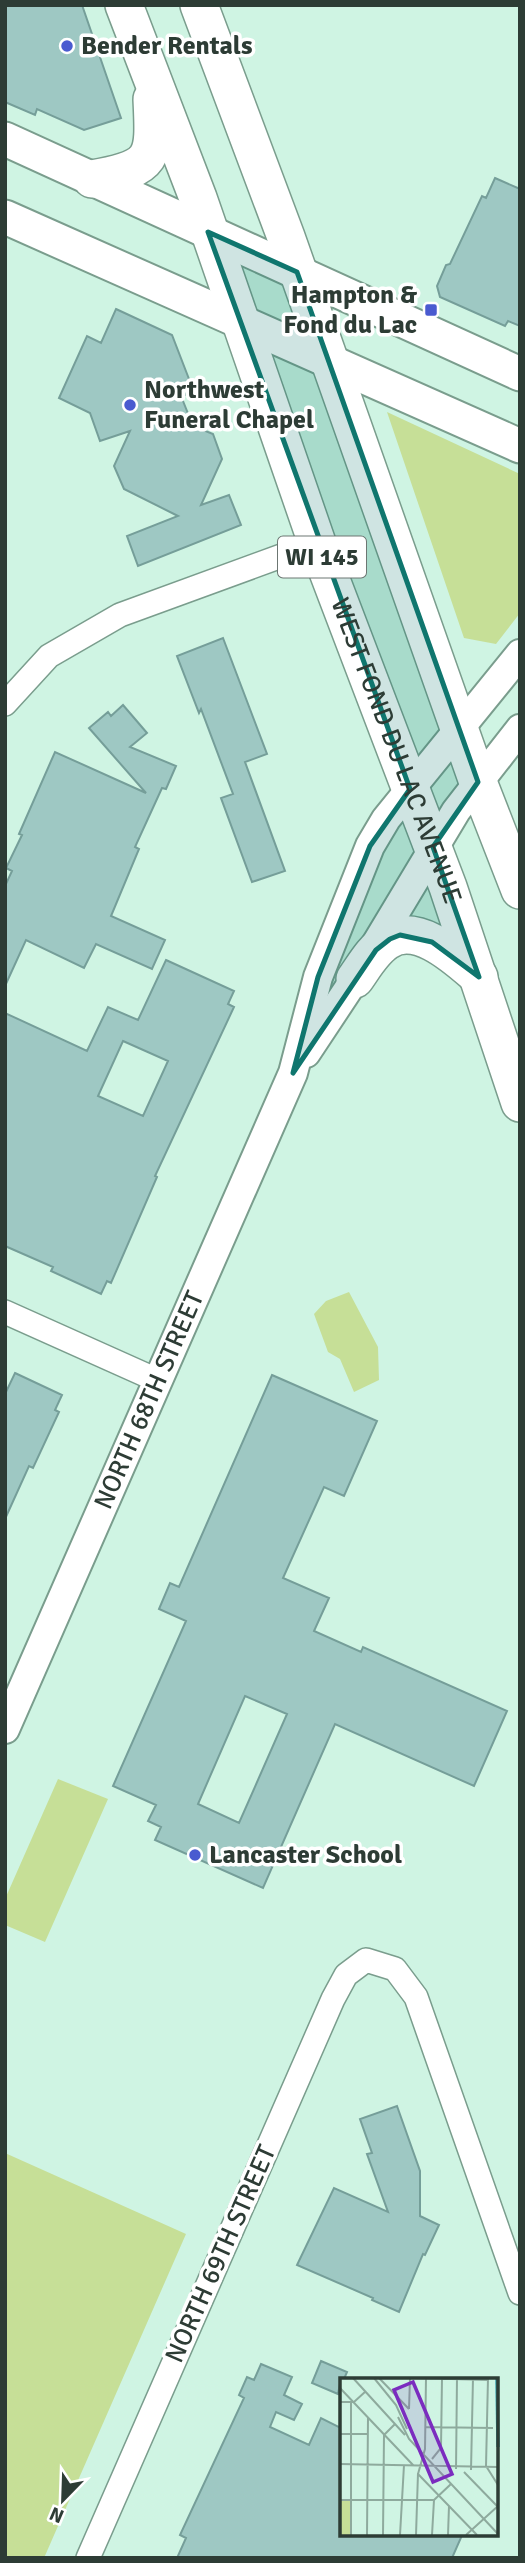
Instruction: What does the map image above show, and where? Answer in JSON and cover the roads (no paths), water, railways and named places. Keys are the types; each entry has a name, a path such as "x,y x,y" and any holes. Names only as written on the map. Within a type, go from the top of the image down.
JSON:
{"main road":[{"name":"WEST FOND DU LAC AVENUE","path":"124,5 198,198 317,543 433,847 520,1103"},
{"name":"WI 145","path":"199,5 286,237 478,782 520,890"},
{"path":"92,179 135,169 149,155 154,138 150,73"},
{"path":"5,139 520,374"},
{"path":"5,217 520,446"},
{"path":"355,979 376,950 400,935 432,942 479,977"}],"street":[{"path":"5,704 50,656 120,615 317,543"},
{"name":"NORTH 68TH STREET","path":"5,1729 293,1073 318,977 370,846 381,826 520,654"},
{"name":"NORTH 68TH STREET","path":"293,1073 355,979 433,847 478,782 520,729"},
{"path":"5,1312 159,1381"},
{"name":"NORTH 69TH STREET","path":"88,2558 332,1999 346,1975 366,1960 395,1969 416,1997 520,2294"}],"place":[{"name":"Bender Rentals","path":"67,46"},
{"name":"Hampton & Fond du Lac","path":"431,310"},
{"name":"Northwest Funeral Chapel","path":"130,405"},
{"name":"Lancaster School","path":"195,1855"}]}
